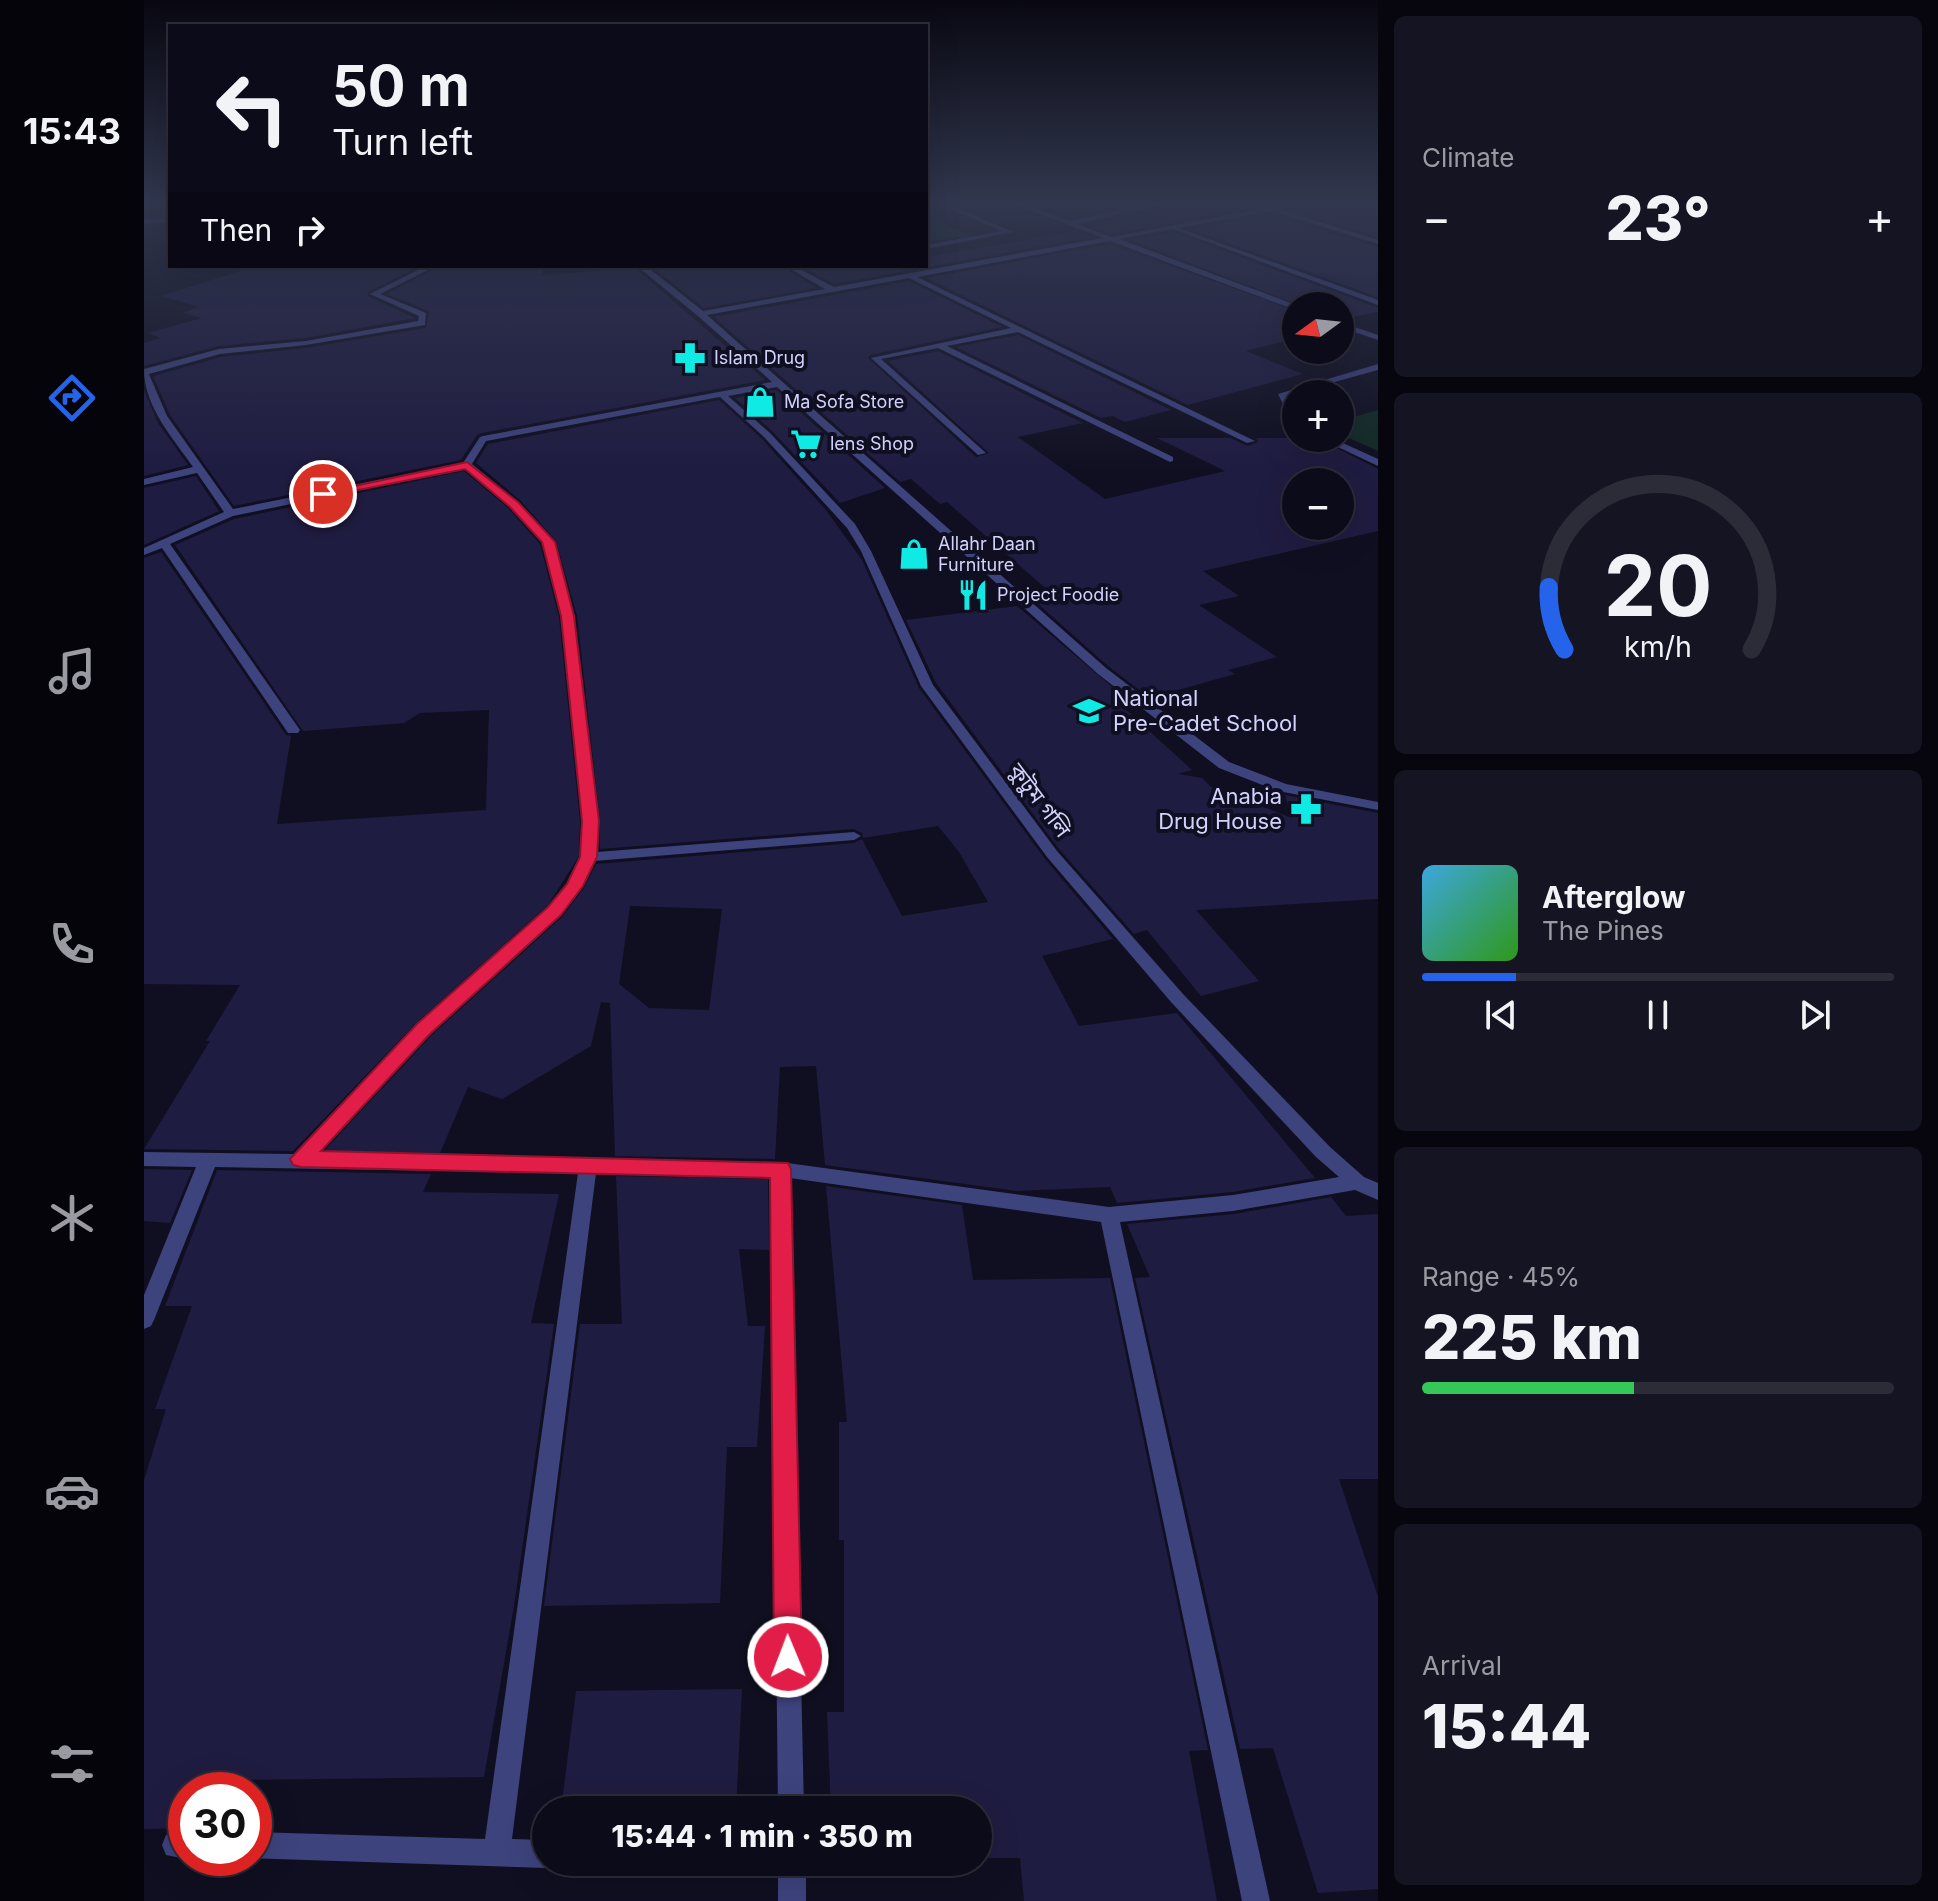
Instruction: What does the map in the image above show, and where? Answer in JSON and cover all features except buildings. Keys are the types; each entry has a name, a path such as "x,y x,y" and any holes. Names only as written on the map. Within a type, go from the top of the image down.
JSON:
{"street":[{"path":"230,513 162,416 145,372 219,352 306,343 422,323 423,315 374,294 379,292"},
{"path":"673,292 1102,671 1224,765 1283,788 1378,806"},
{"path":"701,314 824,292"},
{"path":"942,292 1250,441"},
{"path":"1254,292 1282,302"},
{"path":"1346,292 1378,303"},
{"path":"981,453 875,358 1019,329"},
{"path":"1354,329 1378,338"},
{"path":"939,345 1170,459"},
{"path":"1332,380 1378,367"},
{"path":"144,552 230,513 467,465 483,439 777,384"},
{"name":"কুটুম গলি","path":"721,394 767,435 851,526 866,551 927,686 1052,854 1177,998 1323,1152 1357,1182 1378,1192"},
{"path":"1354,452 1378,463"},
{"path":"301,1159 424,1029 555,911 574,886 589,857 590,821 568,616 548,542 514,504 467,465"},
{"path":"144,482 199,469"},
{"path":"164,543 293,730"},
{"path":"589,857 854,836"},
{"path":"144,1159 301,1159 780,1169 1109,1215 1233,1203 1357,1182"},
{"path":"144,1320 209,1159"},
{"path":"497,1852 588,1166"},
{"path":"780,1169 791,1796"},
{"path":"1109,1215 1256,1901"},
{"path":"272,1846 532,1853"},
{"path":"792,1876 792,1901"}],"green space":[{"path":"1378,410 1378,451 1354,440 1354,417"}],"place":[{"name":"Islam Drug","path":"690,358"},
{"name":"Ma Sofa Store","path":"760,402"},
{"name":"lens Shop","path":"806,444"},
{"name":"Allahr Daan Furniture","path":"914,554"},
{"name":"Project Foodie","path":"973,595"},
{"name":"National Pre-Cadet School","path":"1089,711"},
{"name":"Anabia Drug House","path":"1306,809"}],"route":[{"path":"323,494 467,465 514,504 548,542 568,616 590,821 589,857 574,886 555,911 424,1029 301,1159 780,1169 788,1657"}]}
